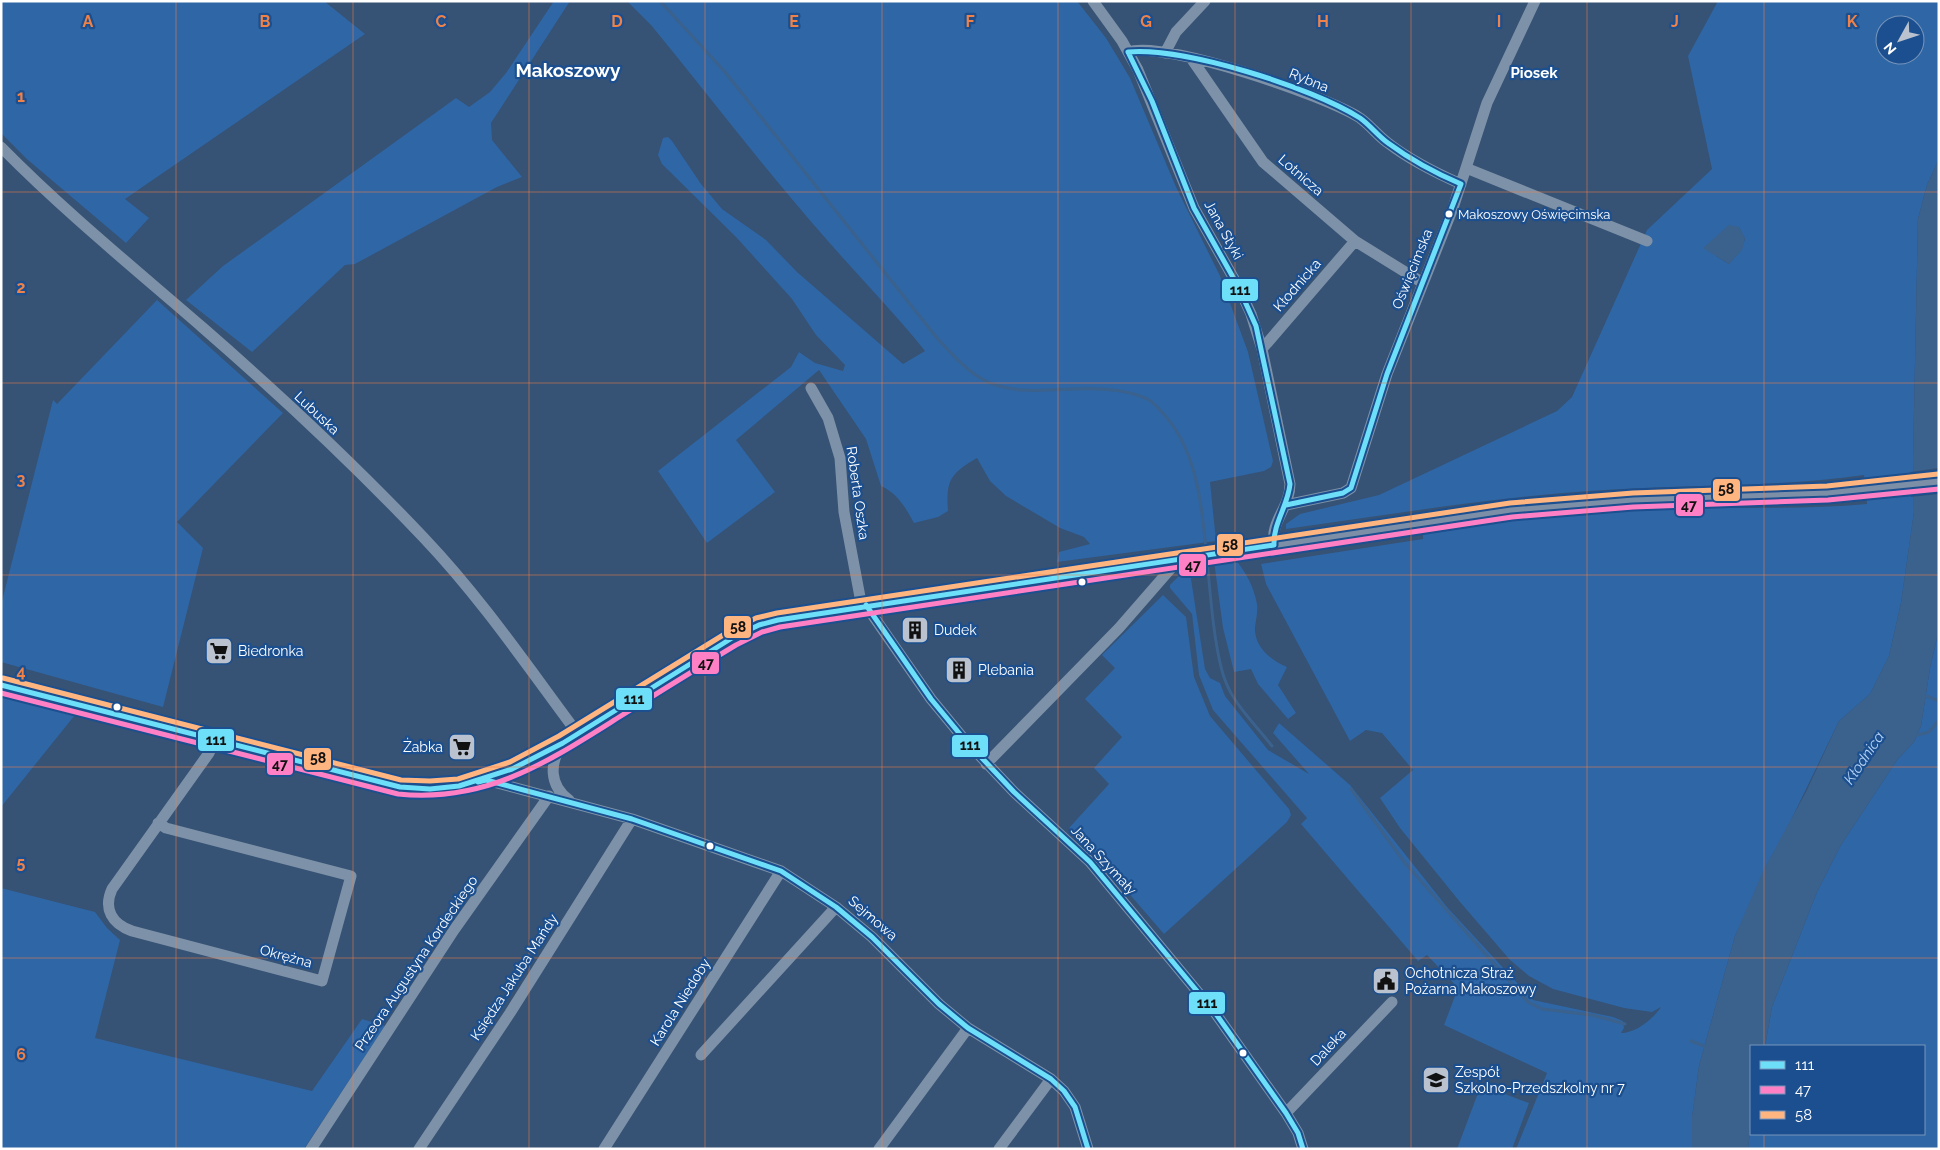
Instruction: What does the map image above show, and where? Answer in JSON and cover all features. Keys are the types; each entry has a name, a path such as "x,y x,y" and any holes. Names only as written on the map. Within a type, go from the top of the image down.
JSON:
{"main road":[{"path":"1,685 400,786 419,789 451,787 486,780 529,763 746,631 778,620 1414,523 1559,505 1633,500 1858,491 1939,481"}],"street":[{"name":"Jana Styki","path":"1093,1 1128,52 1152,101 1194,208 1245,300 1262,349 1289,475 1290,489 1286,505 1273,529 1274,545"},
{"path":"1165,53 1176,32 1204,1"},
{"name":"Oświęcimska","path":"1286,505 1343,493 1351,488 1384,381 1461,184 1496,82 1535,1"},
{"name":"Rybna","path":"1128,52 1142,49 1165,53 1250,74 1347,112 1360,118 1397,150 1461,184"},
{"name":"Lotnicza","path":"1191,58 1258,156 1355,241 1423,283"},
{"name":"Lubuska","path":"1,147 78,221 203,328 297,413 425,539 486,611 578,734"},
{"path":"1466,168 1648,241"},
{"name":"Kłodnicka","path":"1262,349 1355,241"},
{"name":"Roberta Oszka","path":"811,388 828,418 840,458 844,512 860,597 866,606"},
{"path":"986,764 1119,628 1184,557"},
{"name":"Jana Szymały","path":"866,606 931,699 986,764 1094,867 1216,1014 1286,1113 1298,1133 1303,1149"},
{"name":"Okrężna","path":"158,823 166,828 351,876 322,981 132,931 114,921 107,906 108,899 158,823 209,753 215,740"},
{"path":"563,743 556,753 553,771 556,787 571,802"},
{"name":"Sejmowa","path":"486,780 632,819 781,871 836,907 872,936 939,1004 968,1028 1051,1079 1064,1091 1075,1107 1087,1143"},
{"name":"Przeora Augustyna Kordeckiego","path":"311,1149 454,930 549,796"},
{"name":"Księdza Jakuba Mańdy","path":"419,1149 510,1012 632,819"},
{"name":"Karola Niedoby","path":"604,1149 781,871"},
{"path":"701,1055 836,907"},
{"name":"Daleka","path":"1286,1113 1392,1002"},
{"path":"879,1149 968,1028"},
{"path":"999,1149 1051,1079"},
{"path":"1077,1149 1087,1143"}],"shaded area":[{"path":"1,1 324,1 365,34 125,199 149,218 126,243 28,160 1,133"},
{"path":"554,1 570,1 491,123 492,140 522,177 497,187 355,264 345,265 252,352 186,300 223,266 456,98 469,107 490,92 506,73"},
{"path":"627,1 1077,1 1106,38 1130,78 1176,187 1220,276 1248,352 1273,461 1271,467 1264,471 1210,482 1216,541 1057,562 1059,552 1090,544 1084,537 1060,528 1006,496 990,481 977,458 955,474 952,479 948,492 948,511 938,517 914,523 896,497 881,486 866,439 819,370 736,440 775,492 707,543 658,471 791,367 799,352 815,363 843,371 845,365 816,335 792,299 737,238 662,164 658,155 663,138 668,137 672,141 701,184 722,209 766,240 797,272 903,364 925,351 804,214 651,25"},
{"path":"1718,1 1939,1 1939,159 1927,185 1918,219 1913,459 1914,512 1901,603 1889,656 1870,694 1839,721 1735,936 1699,1066 1692,1117 1692,1149 1516,1149 1547,1073 1444,1025 1458,988 1427,955 1418,961 1301,824 1307,818 1213,710 1199,675 1192,614 1170,588 1170,585 1189,566 1205,669 1210,678 1220,683 1225,696 1268,750 1309,774 1273,733 1279,723 1350,785 1447,907 1533,1000 1613,1017 1623,1021 1624,1028 1621,1033 1632,1031 1644,1025 1661,1007 1652,1012 1624,1008 1553,989 1529,976 1510,960 1460,902 1400,828 1380,798 1413,770 1382,733 1366,730 1350,741 1266,584 1261,564 1423,539 1423,531 1542,516 1661,508 1790,508 1867,504 1864,475 1796,482 1551,494 1438,507 1286,529 1286,524 1300,514 1379,495 1557,411 1572,397 1647,230 1712,169 1688,56","holes":["1739,227 1745,239 1741,250 1729,264 1716,256"]},
{"path":"157,300 283,413 177,522 203,548 163,707 1,662 1,605 53,400 57,404"},
{"path":"1223,558 1235,559 1252,586 1257,607 1255,634 1260,647 1275,661 1287,667 1278,685 1296,713 1288,719 1258,684 1251,669 1234,672 1223,628 1214,561"},
{"path":"1163,595 1186,617 1194,677 1210,716 1289,809 1291,815 1287,822 1164,934 1081,838 1069,828 1109,784 1094,768 1122,737 1085,699 1115,668 1102,655"},
{"path":"1939,629 1939,1149 1748,1149 1750,1130 1750,1135 1925,1135 1925,1045 1765,1045 1772,1007 1817,892 1841,845 1897,760 1914,742 1921,726 1930,668"},
{"path":"1,691 79,710 1,807"},
{"path":"1,888 95,912 107,928 120,940 95,1038 312,1091 362,1019 385,1026 304,1149 1,1149"},
{"path":"1481,1085 1529,1103 1512,1149 1457,1149"}],"water":[{"name":"Kłodnica","path":"1939,159 1939,629 1930,668 1921,726 1914,742 1897,760 1841,845 1817,892 1772,1007 1765,1045 1750,1045 1750,1130 1748,1149 1692,1149 1692,1117 1699,1066 1735,936 1764,869 1806,792 1839,721 1870,694 1889,656 1901,603 1914,512 1913,459 1918,219 1927,185"},
{"path":"1729,225 1739,227 1745,238 1742,250 1729,264 1703,248"}],"pier":[{"path":"1939,468 1939,494 1911,497 1910,472"}],"waterway":[{"path":"660,1 725,72 937,338 967,368 988,382 1008,388 1019,390 1113,390 1141,396 1155,405 1172,424 1182,440 1189,458 1199,495 1206,551"},
{"path":"1207,558 1215,637 1225,680 1234,698 1272,746"},
{"path":"1926,696 1939,701"},
{"path":"1917,735 1929,732 1939,720"},
{"path":"1351,789 1405,863 1528,1002 1542,1009 1592,1015 1625,1024"},
{"path":"1691,1041 1707,1047"}],"transit line":[{"name":"111","path":"1128,52 1152,101 1194,208 1238,286 1256,326 1290,484 1287,500 1276,529 1274,545"},
{"name":"111","path":"1128,52 1152,52 1213,63 1280,82 1311,94 1360,118 1384,140 1405,155 1461,184"},
{"name":"111","path":"1286,505 1343,493 1351,488 1387,374 1461,184"},
{"name":"58","path":"3,678 401,780 430,781 458,779 510,762 559,736 728,632 756,618 777,613 1510,503 1633,493 1827,486 1938,474"},
{"name":"47","path":"1,693 398,794 429,795 459,792 487,786 513,776 565,751 736,645 762,632 780,627 1512,517 1633,507 1828,500 1939,489"},
{"name":"111","path":"1,685 400,787 430,789 459,786 512,769 563,743 732,638 759,625 778,620 1274,545"},
{"name":"111","path":"866,605 931,699 964,739 1014,792 1090,862 1216,1014 1286,1113 1298,1133 1303,1149"},
{"name":"111","path":"478,782 486,780 632,819 781,871 836,907 872,937 939,1004 968,1028 1051,1079 1064,1091 1075,1107 1088,1149"}],"place":[{"name":"Makoszowy Oświęcimska","path":"1449,214"},
{"name":"Dudek","path":"915,630"},
{"name":"Biedronka","path":"219,651"},
{"name":"Plebania","path":"959,670"},
{"name":"Żabka","path":"462,747"},
{"name":"Ochotnicza Straż Pożarna Makoszowy","path":"1386,981"},
{"name":"Zespół Szkolno-Przedszkolny nr 7","path":"1436,1080"}],"district":[{"name":"Makoszowy","path":"568,70"},
{"name":"Piosek","path":"1534,73"}]}
